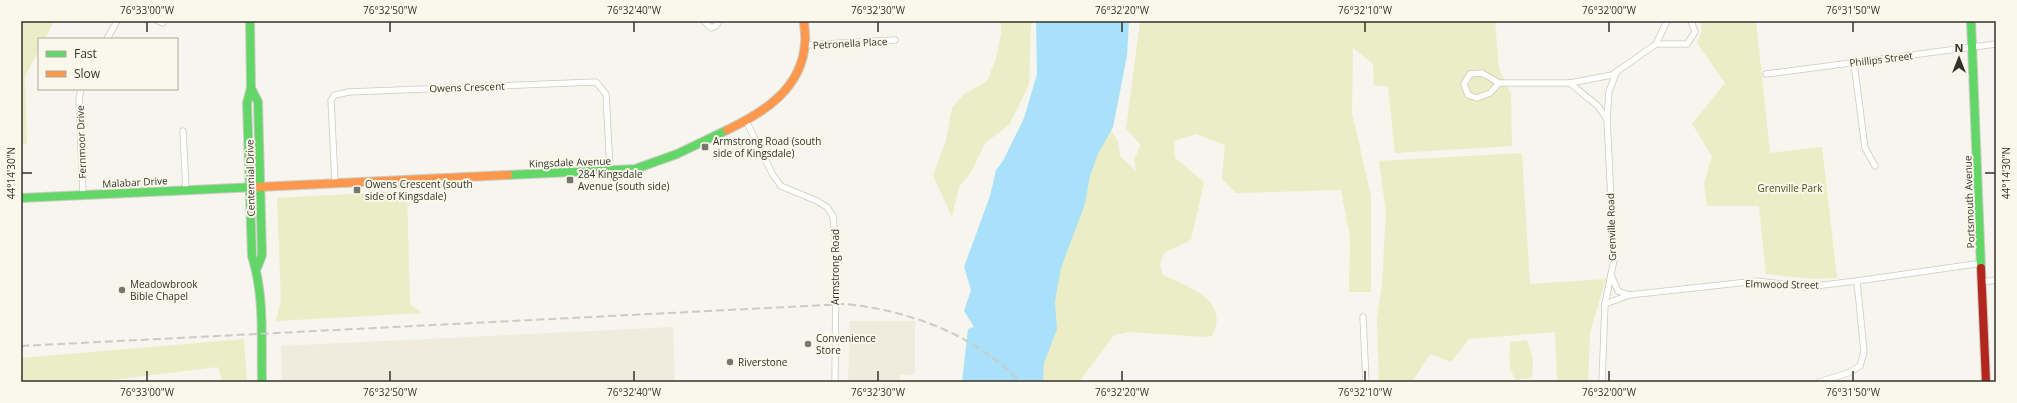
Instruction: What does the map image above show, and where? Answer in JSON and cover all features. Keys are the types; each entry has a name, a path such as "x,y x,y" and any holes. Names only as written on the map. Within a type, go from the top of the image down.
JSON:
{"main road":[{"name":"Centennial Drive","path":"250,21 251,88 247,103 249,186 252,256 257,268 262,333 262,382"},
{"name":"Kingsdale Avenue","path":"249,186 635,169 667,159 770,108 787,92 800,70 805,45 804,21"},
{"name":"Portsmouth Avenue","path":"1971,21 1986,382"},
{"name":"Centennial Drive","path":"251,88 258,102 262,256 257,268"},
{"name":"Malabar Drive","path":"21,198 249,186"}],"street":[{"path":"108,38 117,21"},
{"path":"704,21 711,28 716,26 719,21"},
{"path":"1499,83 1490,93 1477,98 1468,95 1464,84 1470,74 1482,73 1499,83 1570,83 1612,75 1656,44 1666,21"},
{"path":"1656,44 1687,44 1695,32 1691,21"},
{"name":"Petronella Place","path":"805,45 895,40"},
{"name":"Phillips Street","path":"1766,74 1996,44"},
{"path":"1854,62 1865,148 1875,166"},
{"name":"Grenville Road","path":"1602,382 1605,304 1614,260 1607,118 1609,91 1617,71"},
{"name":"Owens Crescent","path":"335,183 331,100 336,95 348,92 596,82 606,94 610,170"},
{"path":"1570,83 1598,106 1607,118"},
{"name":"Fernmoor Drive","path":"81,90 79,99 83,195"},
{"name":"Armstrong Road","path":"746,121 773,175 781,186 817,201 827,207 833,216 836,250 835,382"},
{"path":"183,131 186,190"},
{"name":"Elmwood Street","path":"1605,304 1629,295 1757,281 1806,287 1857,282 1982,263"},
{"path":"1611,275 1618,291 1629,295"},
{"path":"1983,282 1996,280"},
{"path":"1820,382 1848,373 1860,366 1864,352 1857,282"},
{"path":"1362,317 1366,382"}],"shaded area":[{"path":"850,321 915,321 915,375 900,375 900,382 848,382"},
{"path":"673,327 675,382 282,382 281,346"}],"green space":[{"path":"21,21 54,21 46,38 38,38 38,52 25,76 27,145 21,143"},
{"path":"1001,21 1031,21 1029,85 1009,125 985,143 972,171 959,187 952,217 933,175 946,141 952,108 963,95 987,81 996,59 1001,34"},
{"path":"1140,21 1495,21 1499,69 1511,94 1512,146 1395,153 1388,87 1374,85 1373,64 1353,48 1352,113 1371,196 1371,292 1349,292 1350,237 1341,190 1236,193 1222,179 1225,145 1196,134 1174,141 1175,158 1204,182 1191,240 1164,253 1160,264 1162,274 1204,296 1211,304 1216,313 1216,323 1212,336 1206,337 1129,332 1114,335 1079,382 1027,382 1103,116 1118,142 1120,156 1136,171 1134,159 1141,145 1126,129"},
{"name":"Grenville Park","path":"1700,21 1756,21 1770,153 1822,147 1837,278 1814,279 1766,274 1759,206 1707,206 1704,184 1712,156 1692,124 1725,83 1697,43 1702,30"},
{"path":"1522,153 1530,284 1606,279 1590,332 1588,382 1557,382 1555,332 1469,339 1451,362 1430,354 1412,382 1379,382 1377,319 1382,285 1386,212 1379,161"},
{"path":"407,191 410,304 422,313 276,321 281,300 277,198"},
{"path":"244,339 247,382 222,382 218,367 94,382 21,382 21,358"},
{"path":"1526,340 1530,348 1532,358 1533,369 1531,378 1516,380 1512,372 1510,362 1511,342"}],"water":[{"path":"1036,21 1129,21 1127,56 1113,127 1098,154 1090,176 1085,204 1061,268 1055,301 1057,329 1044,363 1043,382 962,382 968,329 974,327 964,311 971,290 964,267 990,196 996,170 1003,161 1024,118 1037,74"}],"railway":[{"path":"21,346 846,304 871,307 895,313 918,319 941,328 983,351 1003,365 1021,382"}],"traffic: fast":[{"path":"250,21 251,88 247,103 252,256 261,303 262,382"},
{"path":"1971,21 1981,268"},
{"path":"251,88 258,102 262,255 257,268"},
{"path":"508,175 635,169 677,154 727,130"},
{"path":"21,198 258,187"}],"traffic: slow":[{"path":"727,130 768,106 789,86 797,73 802,59 805,40 804,21"},
{"path":"258,187 508,175"}],"traffic: jam":[{"path":"1981,268 1986,382"}],"place":[{"name":"Armstrong Road (south side of Kingsdale)","path":"705,147"},
{"name":"284 Kingsdale Avenue (south side)","path":"570,180"},
{"name":"Owens Crescent (south side of Kingsdale)","path":"357,190"},
{"name":"Meadowbrook Bible Chapel","path":"122,290"},
{"name":"Convenience Store","path":"808,344"},
{"name":"Riverstone","path":"730,362"}]}
